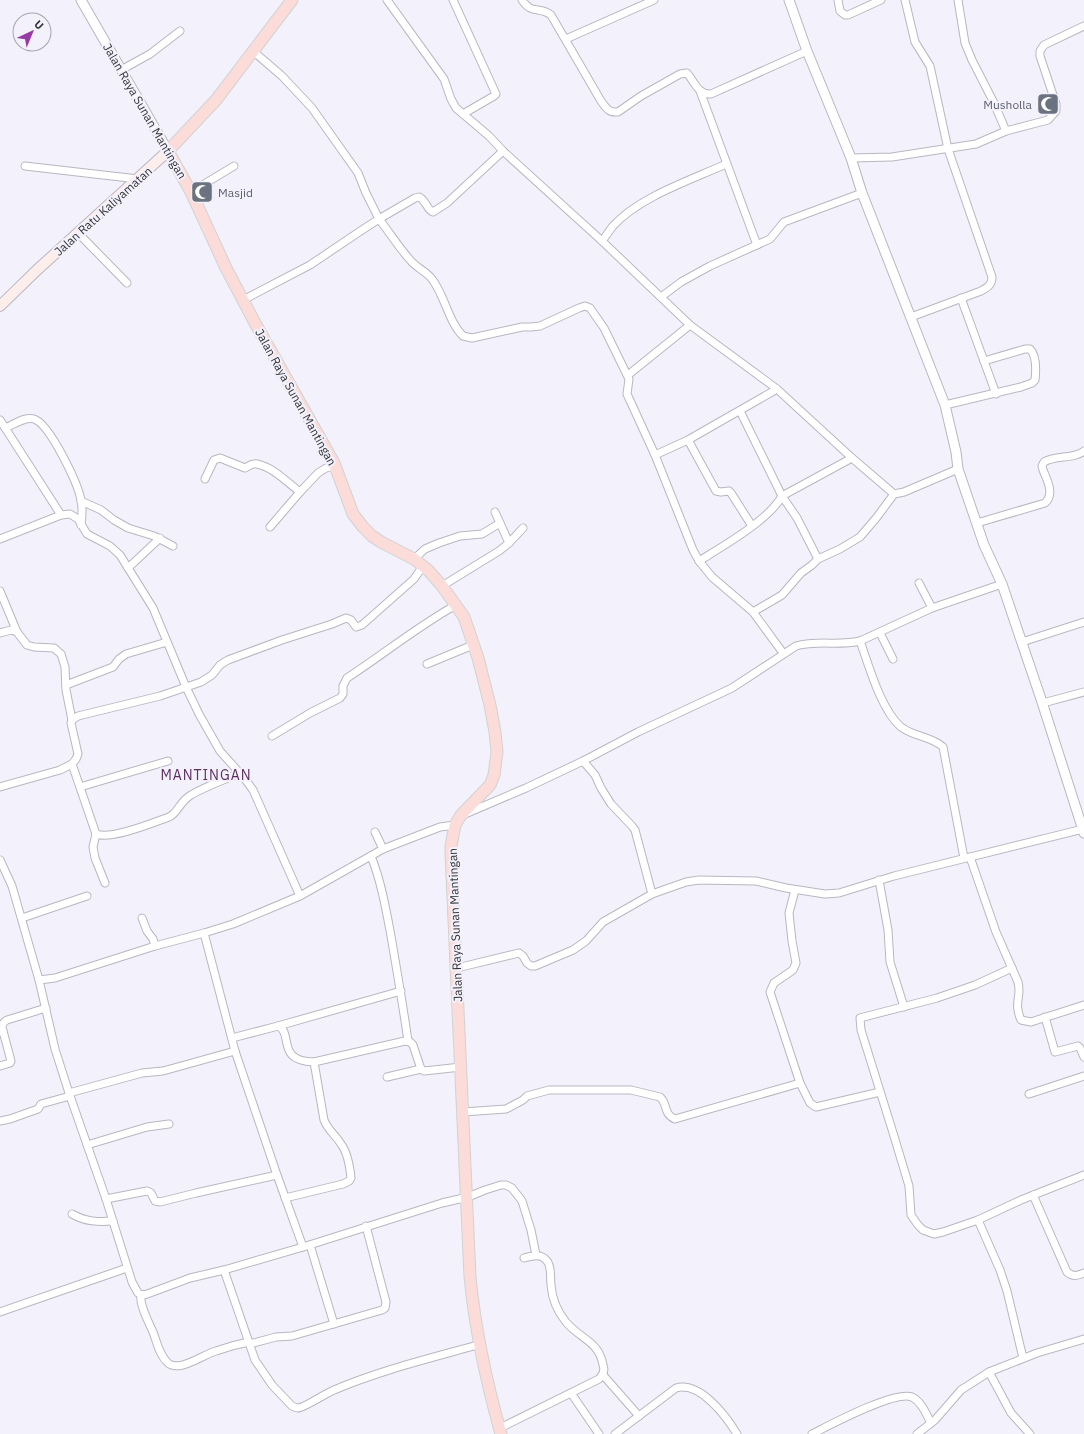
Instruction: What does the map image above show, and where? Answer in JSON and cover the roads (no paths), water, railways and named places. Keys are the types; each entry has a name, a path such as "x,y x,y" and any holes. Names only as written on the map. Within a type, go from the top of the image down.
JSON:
{"main road":[{"name":"Jalan Ratu Kaliyamatan","path":"0,306 37,270 139,180 168,152 216,100 254,52 288,1"},
{"name":"Jalan Raya Sunan Mantingan","path":"168,152 191,192 226,268 243,300 326,449 334,465 353,514 363,527 381,542 414,559 431,573 464,617 478,658 495,732 497,752 494,775 490,785 458,820 451,846 471,1283 481,1344 500,1431"}],"street":[{"name":"Jalan Raya Sunan Mantingan","path":"81,0 168,152"},
{"path":"387,0 444,79 456,108 489,136 503,151 602,241 690,325 777,389 852,458 894,494"},
{"path":"453,0 496,94 463,114"},
{"path":"522,0 531,9 542,11 551,15 601,101 609,111 618,112 641,96 680,74 687,74 700,91 757,245"},
{"path":"566,39 654,0"},
{"path":"457,968 518,953 523,956 530,966 535,966 573,950 586,941 604,922 652,894 686,882 699,880 756,882 825,894 839,892 879,880 967,858 1083,831 1043,703 1002,584 989,558 958,469 956,452 945,405 862,192 851,158 807,51 789,0"},
{"path":"838,0 840,11 845,15 848,15 881,0"},
{"path":"905,0 915,42 930,66 948,149 992,277 992,282 989,287 911,317"},
{"path":"958,0 965,43 1006,132"},
{"path":"851,158 892,157 976,144 1006,132 1048,120 1056,111 1056,104 1040,56 1040,51 1044,45 1084,26"},
{"path":"121,70 150,54 180,31"},
{"path":"700,91 707,95 715,93 807,51"},
{"path":"254,52 282,76 312,108 358,173 366,194 379,219 397,245 412,262 431,278 438,288 454,322 463,336 476,338 522,327 540,326 579,308 590,308 604,328 628,376 627,394 655,455 693,550 699,561 712,577 753,612 783,653"},
{"path":"243,300 310,265 379,219 415,198 419,197 422,199 430,211 433,212 447,203 503,151"},
{"path":"602,241 614,226 634,208 668,190 726,164"},
{"path":"25,166 139,180"},
{"path":"191,192 234,166"},
{"path":"661,297 681,282 710,266 770,239 782,223 862,192"},
{"path":"78,233 127,283"},
{"path":"961,298 996,394"},
{"path":"628,376 690,325"},
{"path":"945,405 996,394 1034,382 1036,368 1033,353 1030,349 1024,349 984,361"},
{"path":"655,455 688,440 777,389"},
{"path":"740,411 782,496 797,518 818,559"},
{"path":"5,428 28,418 35,419 55,441 82,501 81,525"},
{"path":"0,420 61,515"},
{"path":"688,440 716,491 729,491 732,493 752,526"},
{"path":"977,523 1045,503 1050,496 1050,490 1042,466 1044,462 1080,454 1084,451"},
{"path":"205,479 214,460 220,458 245,468 252,464 262,466 271,470 300,492"},
{"path":"699,561 752,526 777,506 782,496 852,458"},
{"path":"270,527 300,492 321,471 334,465"},
{"path":"753,612 782,594 801,573 818,559 840,549 860,537 877,518 894,494 904,492 958,469"},
{"path":"82,501 101,510 128,528 160,538 173,546"},
{"path":"495,512 509,543"},
{"path":"0,539 61,515 70,514 74,516 87,534 114,549 128,568 153,608 186,687 220,751 253,790 300,896"},
{"path":"414,559 425,550 439,542 460,536 482,534 500,523"},
{"path":"442,586 499,551 524,528"},
{"path":"128,568 160,538"},
{"path":"72,720 78,716 160,696 201,682 212,675 220,665 228,660 346,618 351,620 356,627 362,625 414,579 423,566"},
{"path":"919,582 932,608"},
{"path":"39,980 55,978 155,946 204,933 266,911 300,896 383,849 458,820 732,688 783,653 796,646 806,643 852,643 860,641 932,608 1002,584"},
{"path":"0,591 17,632 27,645 34,647 54,648 61,654 65,667 66,685 72,720 71,723 78,754 72,764 60,770 0,787"},
{"path":"272,736 310,713 340,698 343,694 343,686 347,678 414,631 456,606"},
{"path":"1022,642 1084,622"},
{"path":"0,633 11,630 17,632"},
{"path":"880,633 893,659"},
{"path":"860,641 879,692 887,710 894,719 902,728 931,739 943,747 967,858 1019,986 1016,1006 1021,1020 1031,1022 1084,1005"},
{"path":"66,685 113,667 119,659 126,654 167,642"},
{"path":"427,664 474,645"},
{"path":"1043,703 1084,692"},
{"path":"80,787 168,761"},
{"path":"583,761 595,775 611,804 635,830 652,894"},
{"path":"72,764 96,834 93,846 94,858 105,883"},
{"path":"96,834 101,836 112,836 173,816 181,803 190,795 240,773"},
{"path":"374,832 383,849"},
{"path":"371,856 383,898 401,991 408,1041"},
{"path":"0,860 12,886 22,918 39,980 55,1049 69,1094 106,1199 135,1288 141,1295 140,1298 143,1308 159,1350 166,1362 171,1365 187,1364 214,1351 276,1337 292,1336 382,1310 386,1305 366,1226"},
{"path":"879,880 888,930 890,962 904,1007"},
{"path":"795,890 789,913 796,962 793,970 774,983 770,992 800,1083 810,1103 816,1107 880,1092"},
{"path":"22,918 87,896"},
{"path":"142,918 146,931 153,939 155,946"},
{"path":"204,933 235,1051 277,1175 307,1246 334,1324"},
{"path":"1012,968 975,985 937,998 860,1018 861,1030 909,1186 911,1215 918,1225 934,1234 978,1220 1084,1174"},
{"path":"232,1038 401,991"},
{"path":"0,1066 10,1063 11,1061 1,1031 4,1022 46,1008"},
{"path":"1045,1017 1056,1052 1078,1046 1084,1057"},
{"path":"278,1026 282,1029 289,1052 299,1061 314,1062 405,1040 415,1048 421,1069"},
{"path":"0,1121 38,1109 41,1104 69,1094 142,1073 163,1071 235,1051"},
{"path":"286,1198 343,1184 351,1178 341,1144 327,1128 324,1120 314,1062"},
{"path":"387,1077 421,1069 426,1072 461,1068"},
{"path":"1029,1094 1084,1076"},
{"path":"464,1112 506,1108 523,1100 527,1096 549,1090 631,1090 660,1097 664,1100 670,1117 675,1119 800,1083"},
{"path":"87,1145 147,1127 169,1124"},
{"path":"106,1199 147,1190 151,1193 155,1201 160,1202 277,1175"},
{"path":"141,1295 195,1276 224,1270 307,1246 366,1226 442,1203 468,1197 501,1185 506,1185 512,1188 522,1201 536,1255"},
{"path":"1033,1195 1067,1272 1070,1275 1076,1276 1084,1273"},
{"path":"72,1214 92,1222 113,1221"},
{"path":"978,1220 1000,1270 1007,1291 1023,1358"},
{"path":"500,1431 600,1379 603,1376 604,1367 600,1352 596,1347 574,1330 562,1317 553,1300 549,1264 544,1258 536,1255 524,1258"},
{"path":"0,1312 128,1268"},
{"path":"224,1270 255,1360 272,1385 292,1406 299,1408 324,1394 394,1368 481,1344"},
{"path":"918,1434 932,1423 961,1390 990,1372 1023,1358 1084,1338"},
{"path":"990,1372 1011,1413 1030,1434"},
{"path":"603,1376 639,1416"},
{"path":"615,1434 676,1388 682,1386 700,1392 719,1409 737,1434"},
{"path":"571,1393 594,1433"},
{"path":"812,1434 860,1411 902,1395 907,1395 914,1398 922,1406 932,1423"}],"place":[{"name":"Musholla","path":"1048,104"},
{"name":"Masjid","path":"202,192"}],"district":[{"name":"MANTINGAN","path":"206,775"}]}
